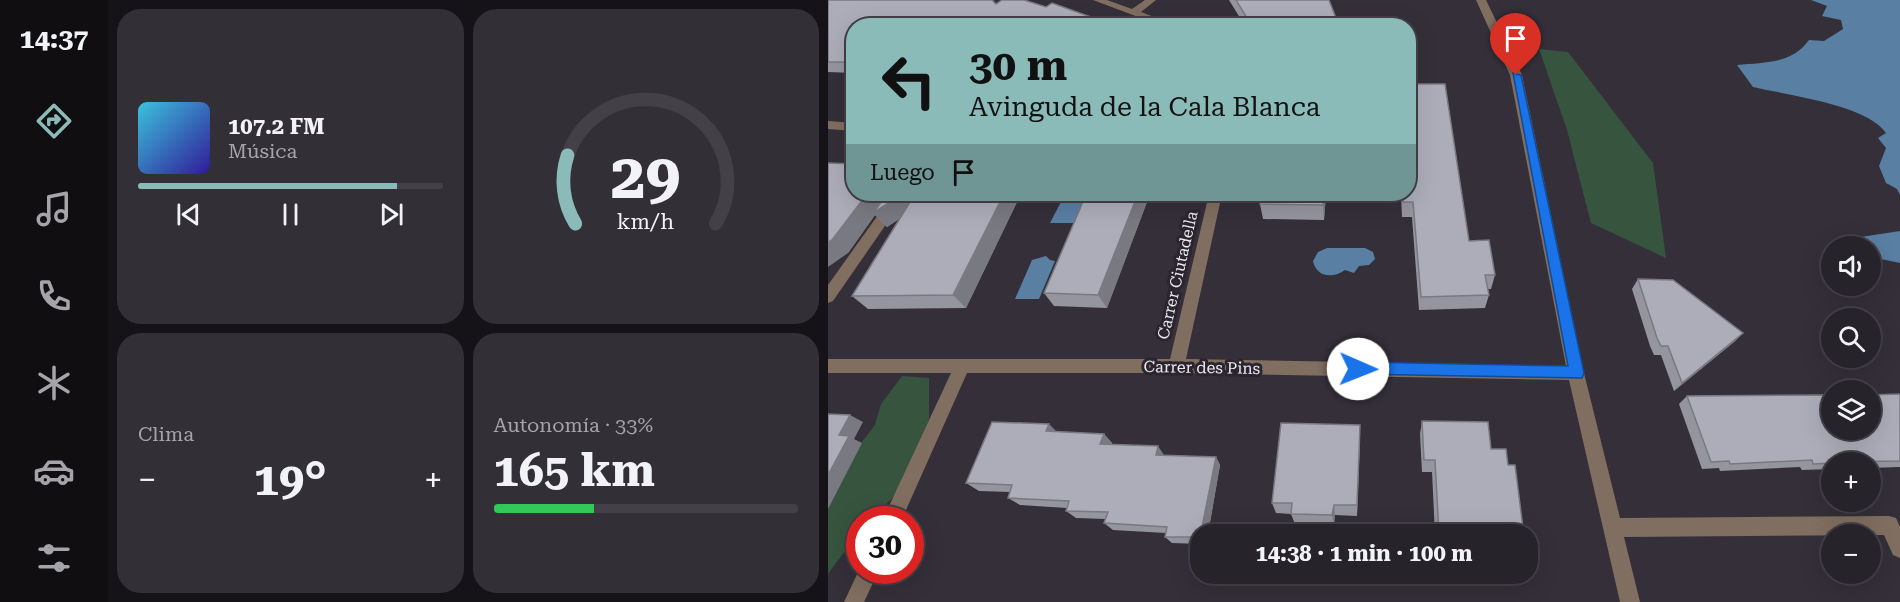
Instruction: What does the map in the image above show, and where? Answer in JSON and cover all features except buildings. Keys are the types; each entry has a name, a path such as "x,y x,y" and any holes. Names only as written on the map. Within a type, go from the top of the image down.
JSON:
{"street":[{"path":"1098,0 1151,18"},
{"path":"1134,12 1151,0"},
{"path":"1481,0 1516,75 1576,373 1630,602"},
{"path":"828,125 846,126"},
{"path":"828,297 895,201"},
{"name":"Carrer Ciutadella","path":"1176,366 1213,201"},
{"name":"Carrer des Pins","path":"828,366 961,368 1176,366 1576,373"},
{"path":"898,506 961,368"},
{"path":"1613,528 1889,525 1900,548"},
{"path":"854,602 862,584"}],"green space":[{"path":"1539,49 1568,52 1653,163 1666,258 1591,223 1567,130"},
{"path":"902,376 929,378 929,420 896,494 884,506 846,506 846,550 828,574 828,486 875,425 881,404"}],"water":[{"path":"1811,0 1900,0 1900,195 1897,189 1886,183 1879,166 1886,148 1878,138 1886,133 1877,123 1845,108 1753,87 1737,65 1786,58 1795,54 1809,40 1824,41 1843,29 1841,20 1822,16 1827,6"},
{"path":"1061,201 1084,203 1075,223 1050,223"},
{"path":"1900,231 1900,263 1881,259 1881,236 1867,236"},
{"path":"1327,248 1365,248 1373,252 1375,259 1369,265 1359,266 1354,273 1345,270 1335,275 1326,275 1318,270 1313,261 1318,252"},
{"path":"1046,256 1055,261 1039,299 1015,299 1032,260"}],"route":[{"path":"1358,369 1576,373 1516,75"}]}
